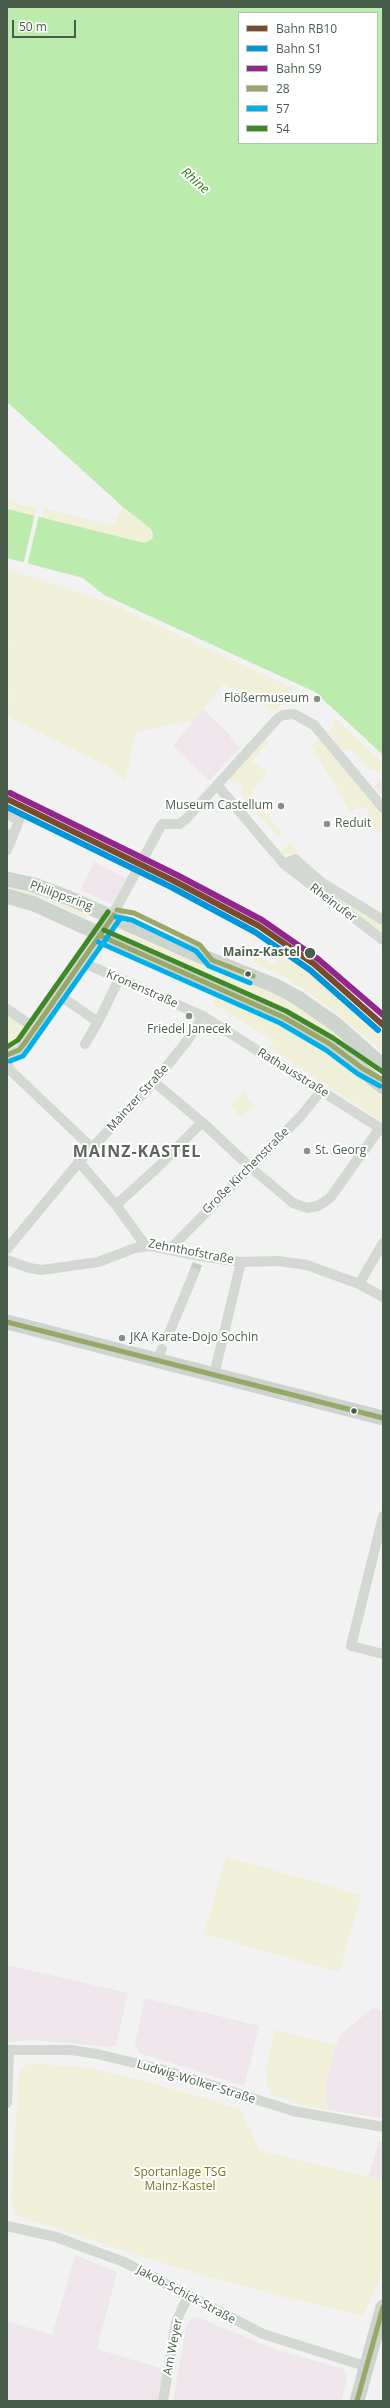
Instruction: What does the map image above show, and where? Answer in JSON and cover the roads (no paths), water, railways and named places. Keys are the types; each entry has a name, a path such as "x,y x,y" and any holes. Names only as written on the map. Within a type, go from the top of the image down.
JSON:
{"main road":[{"name":"Philippsring","path":"7,879 56,892 114,916 186,950 276,986 298,998 338,1026 382,1064"},
{"name":"Philippsring","path":"7,896 34,904 101,936 277,1014 330,1044 362,1068"},
{"path":"362,1068 383,1080"},
{"path":"362,1068 383,1086"},
{"path":"7,1322 159,1355 214,1375 383,1418"},
{"path":"357,2401 365,2366 383,2307"}],"street":[{"path":"7,1055 18,1050 101,936 114,916 162,824 180,824 278,718 292,714 298,715 314,725 383,808"},
{"name":"Rheinufer","path":"217,784 284,864 383,940"},
{"path":"7,814 19,820 10,835 7,850"},
{"name":"Rheinufer","path":"284,864 295,858 321,882 383,920"},
{"name":"Kronenstraße","path":"82,962 203,1016"},
{"path":"85,1044 98,1022 119,979"},
{"path":"59,995 98,1022"},
{"path":"7,1009 35,1028"},
{"name":"Mainzer Straße","path":"7,1249 79,1162 154,1082 187,1041 203,1016"},
{"name":"Rathausstraße","path":"203,1016 382,1129"},
{"path":"7,1060 9,1069 92,1148"},
{"path":"154,1082 202,1122 250,1167 293,1203 307,1208 318,1206 330,1198 382,1129"},
{"name":"Große Kirchenstraße","path":"169,1250 301,1116 321,1090"},
{"path":"116,1205 158,1167 202,1122"},
{"name":"Zehnthofstraße","path":"79,1162 116,1205 145,1245 199,1259 241,1262 278,1261 307,1265 359,1284 383,1298"},
{"path":"359,1284 383,1243"},
{"path":"7,1260 30,1268 42,1270 98,1262 145,1245"},
{"path":"214,1375 241,1262"},
{"path":"167,1338 194,1273"},
{"path":"383,1519 351,1646 383,1654"},
{"path":"7,2103 8,2050"},
{"name":"Ludwig-Wolker-Straße","path":"8,2050 71,2050 97,2054 164,2070 293,2111 383,2127"},
{"name":"Jakob-Schick-Straße","path":"7,2226 56,2237 124,2262 263,2334 365,2366"},
{"name":"Am Weyer","path":"163,2401 176,2322 188,2296"}],"water":[{"name":"Rhine","path":"7,7 383,7 383,755 315,692 104,595 83,578 7,558 7,509 145,543 152,539 153,535 151,529 123,507 7,402"}],"tunnel":[{"path":"194,1273 198,1262"}],"rail line":[{"name":"S9","path":"10,793 177,875 262,920 318,959 383,1015"},
{"name":"RB10","path":"7,799 174,881 259,926 314,964 383,1025"},
{"name":"S1","path":"7,807 171,887 255,932 310,970 378,1030"}],"place":[{"name":"Flößermuseum","path":"317,699"},
{"name":"Museum Castellum","path":"281,806"},
{"name":"Reduit","path":"327,824"},
{"name":"Mainz-Kastel","path":"310,953"},
{"name":"Friedel Janecek","path":"189,1016"},
{"name":"St. Georg","path":"307,1151"},
{"name":"JKA Karate-Dojo Sochin","path":"122,1338"}],"district":[{"name":"MAINZ-KASTEL","path":"137,1152"}],"park label":[{"name":"Sportanlage TSG Mainz-Kastel","path":"180,2180"}]}
